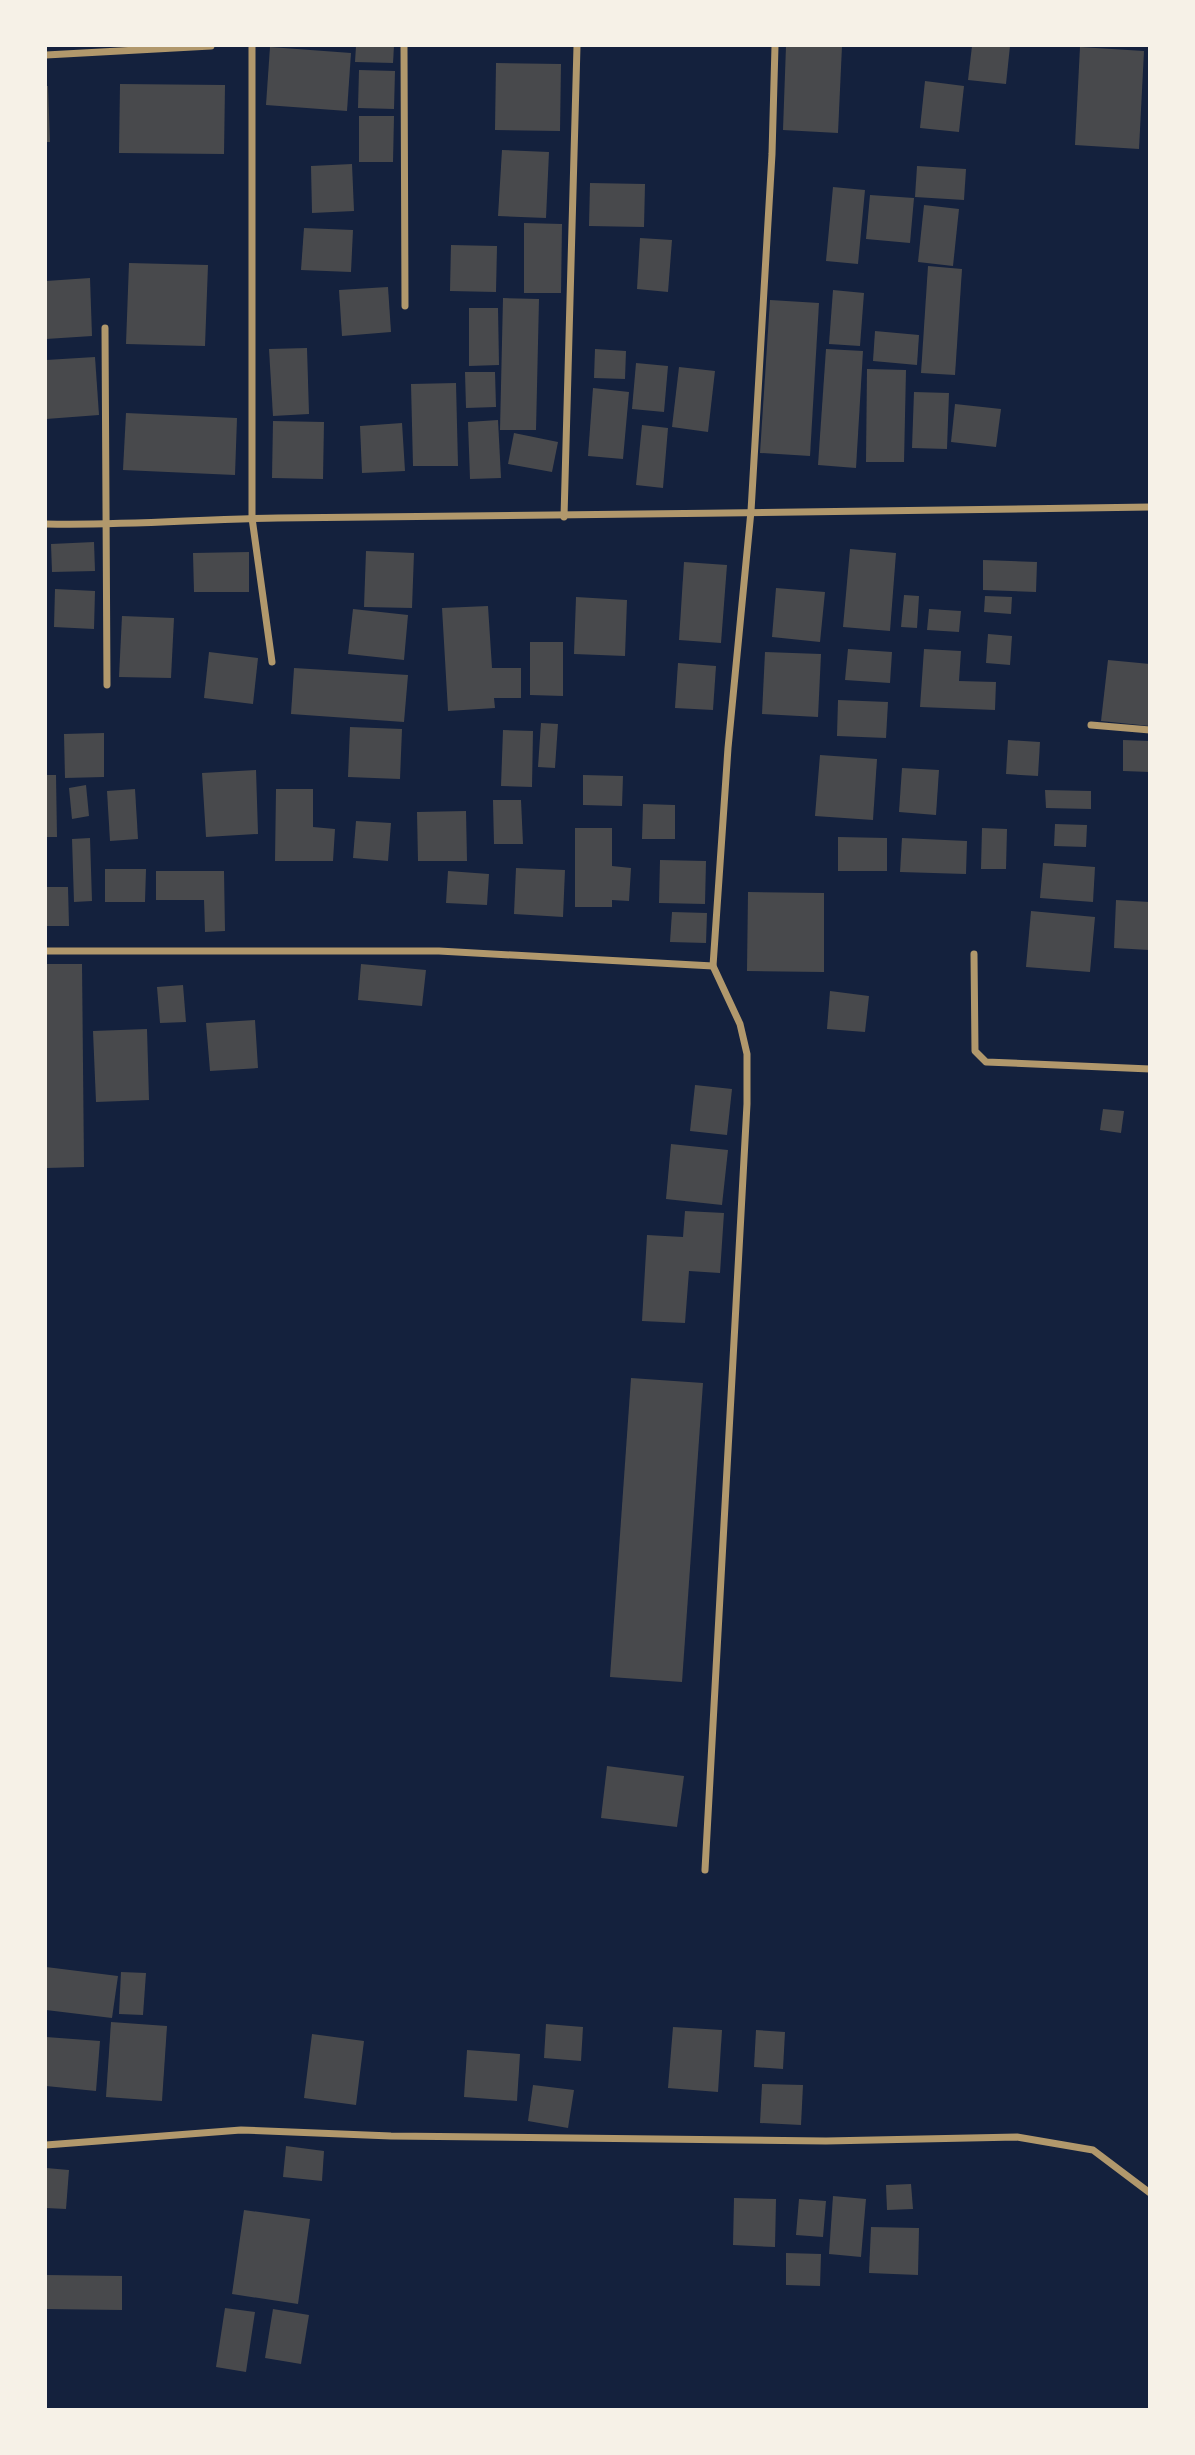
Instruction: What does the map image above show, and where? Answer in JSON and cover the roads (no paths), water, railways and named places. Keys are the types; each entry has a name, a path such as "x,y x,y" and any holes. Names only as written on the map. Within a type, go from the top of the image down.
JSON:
{"street":[{"path":"46,55 212,46"},
{"path":"252,46 252,519 272,662"},
{"path":"404,46 405,306"},
{"path":"564,517 577,46"},
{"path":"705,1870 747,1104 747,1054 740,1024 713,966 735,664 751,511 771,168 775,46"},
{"path":"105,328 107,685"},
{"path":"46,523 107,526 252,519 564,517 751,511 1150,507"},
{"path":"1091,725 1150,730"},
{"path":"46,951 439,951 713,966"},
{"path":"974,954 975,1051 986,1062 1150,1069"},
{"path":"46,2145 242,2130 391,2136 826,2141 1017,2137 1093,2150 1150,2193"}]}
